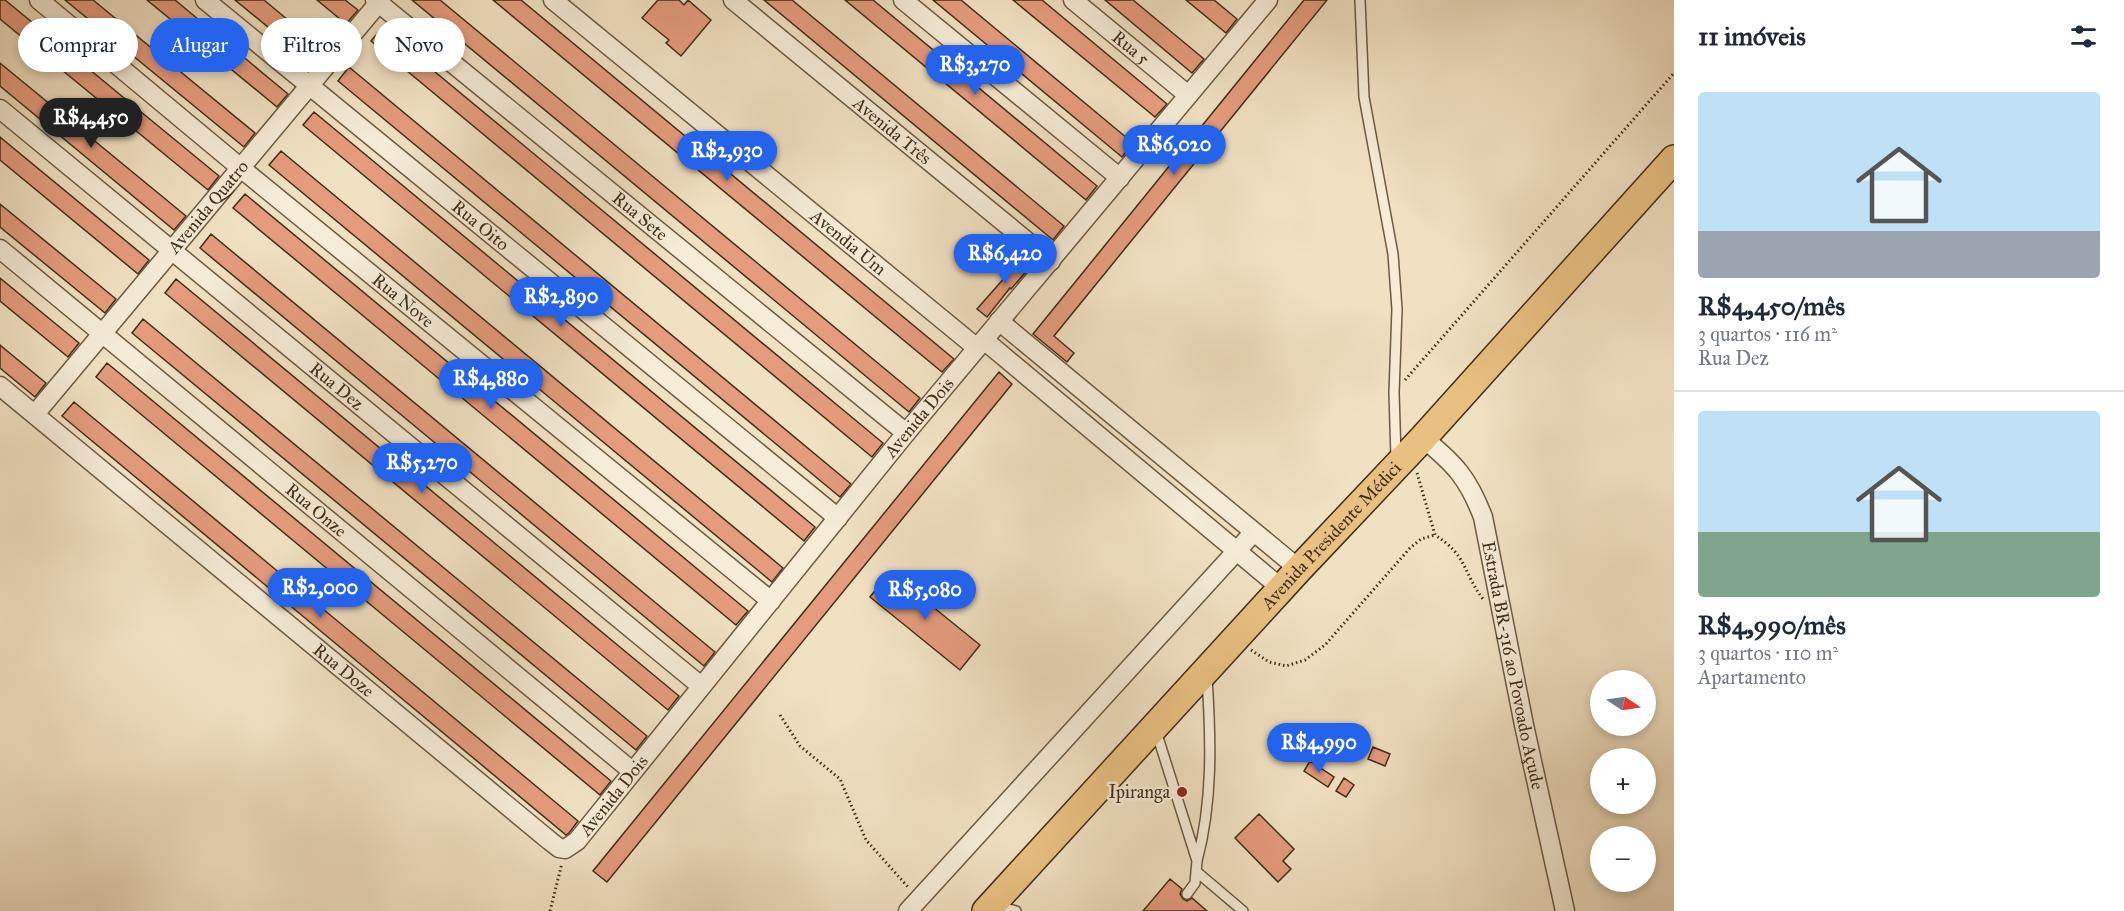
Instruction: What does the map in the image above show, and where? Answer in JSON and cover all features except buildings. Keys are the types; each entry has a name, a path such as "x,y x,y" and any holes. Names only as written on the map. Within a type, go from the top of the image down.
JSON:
{"main road":[{"name":"Avenida Presidente Médici","path":"998,909 1154,726 1410,451 1674,159"}],"street":[{"name":"Rua Nove","path":"39,0 242,169 771,601"},
{"name":"Rua Oito","path":"205,0 838,518"},
{"name":"Avendia Um","path":"553,0 1236,551 1290,579"},
{"name":"Avenida Três","path":"733,0 1051,261"},
{"path":"903,0 1120,178"},
{"name":"Rua 5","path":"1073,0 1188,95"},
{"name":"Avenida Quatro","path":"35,414 242,169 378,1"},
{"name":"Rua Sete","path":"378,1 906,433"},
{"name":"Avenida Dois","path":"571,845 906,433 1188,95 1258,3"},
{"name":"Rua Dez","path":"0,109 701,686"},
{"name":"Rua Onze","path":"0,249 632,771"},
{"path":"999,321 1253,533 1290,579"},
{"name":"Rua Doze","path":"0,386 550,841 559,848 571,845"},
{"name":"Estrada BR-316 ao Povoado Açude","path":"1410,451 1451,461 1475,496 1483,517 1524,725 1565,911"},
{"path":"914,905 1253,533"}],"lane":[{"path":"1360,0 1364,97 1393,254 1397,309 1394,393 1410,451"},
{"path":"1187,894 1195,883 1197,861 1206,831 1211,742 1207,669"},
{"path":"1154,726 1197,861"},
{"path":"1197,872 1243,911"}],"path":[{"path":"1394,393 1674,74"},
{"path":"1410,451 1435,535 1450,544 1464,563 1480,596 1487,604 1501,612"},
{"path":"1234,639 1269,662 1286,666 1305,660 1325,645 1410,548 1421,539 1435,535"},
{"path":"780,715 800,746 840,780 866,840 914,905"},
{"path":"550,911 571,845"}],"place":[{"name":"Ipiranga","path":"1182,792"}]}
